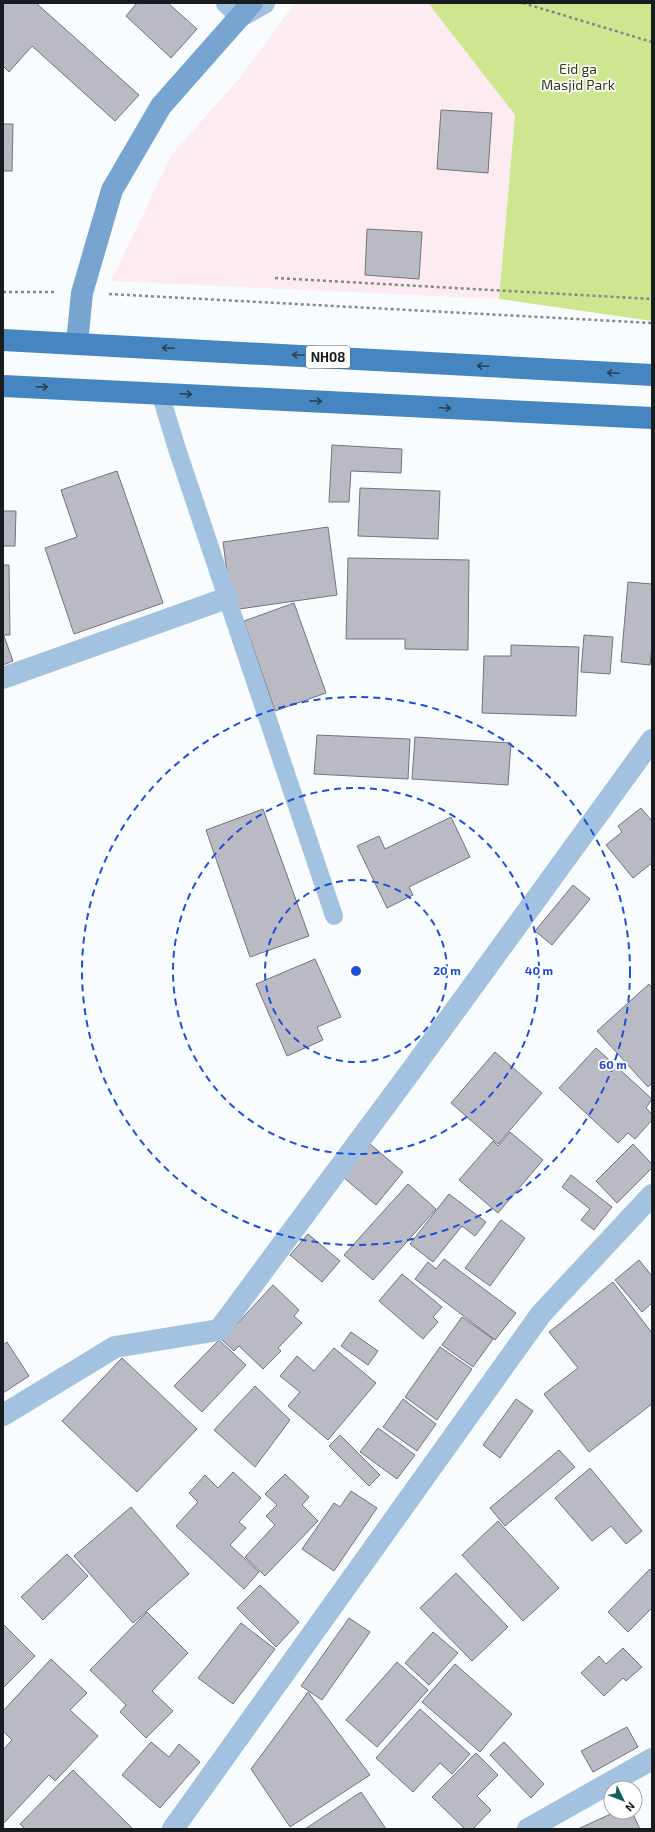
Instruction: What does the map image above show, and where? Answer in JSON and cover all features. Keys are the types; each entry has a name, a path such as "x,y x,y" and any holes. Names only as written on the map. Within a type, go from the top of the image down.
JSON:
{"highway":[{"name":"NH08","path":"3,340 652,375"},
{"path":"3,386 652,418"}],"main road":[{"path":"77,343 82,292 112,190 160,106 240,7"}],"street":[{"path":"240,7 264,3"},
{"path":"3,678 227,598"},
{"path":"3,1415 115,1347 219,1330 414,1067 652,740"},
{"path":"173,1829 541,1314 652,1195"},
{"path":"528,1829 652,1759"}],"lane":[{"path":"160,393 177,449 334,916"}],"path":[{"path":"523,3 652,42"},
{"path":"275,278 652,300"},
{"path":"3,292 82,292 652,323"}],"shaded area":[{"path":"295,3 428,3 515,115 499,299 111,281 172,154 238,80"}],"green space":[{"name":"Eid ga Masjid Park","path":"428,3 652,3 652,321 499,299 515,115"}],"building":[{"path":"3,3 36,3 139,95 115,121 32,46 9,72 3,66"},
{"path":"137,3 168,3 197,29 171,58 126,16"},
{"path":"441,110 492,113 488,173 437,169"},
{"path":"3,124 13,124 12,171 3,171"},
{"path":"367,229 422,232 419,279 365,275"},
{"path":"332,445 402,449 401,473 351,471 349,502 329,502"},
{"path":"117,471 163,603 74,634 45,548 77,537 61,490"},
{"path":"360,488 440,491 438,539 358,536"},
{"path":"3,511 16,511 15,546 3,546"},
{"path":"328,527 337,595 232,610 223,542"},
{"path":"348,558 469,560 468,650 405,649 405,639 346,639"},
{"path":"3,565 9,565 10,635 3,635"},
{"path":"628,582 652,584 652,647 650,665 621,662"},
{"path":"294,603 326,693 275,711 244,621"},
{"path":"584,635 613,637 610,674 581,672"},
{"path":"4,636 13,661 3,665 3,637"},
{"path":"511,645 579,647 576,716 482,713 484,656 511,656"},
{"path":"317,735 410,739 408,779 314,774"},
{"path":"415,737 511,743 508,785 412,779"},
{"path":"641,808 652,821 652,863 633,878 606,845 622,832 618,826"},
{"path":"263,809 309,936 250,957 206,830"},
{"path":"451,817 470,857 409,887 413,895 387,908 357,846 379,836 385,849"},
{"path":"573,885 590,899 552,945 535,931"},
{"path":"315,959 341,1017 317,1027 323,1040 287,1056 256,984"},
{"path":"649,984 652,988 652,1083 648,1087 597,1031"},
{"path":"596,1048 652,1099 646,1108 652,1114 652,1120 635,1139 628,1133 618,1143 559,1088"},
{"path":"495,1052 542,1093 498,1144 451,1103"},
{"path":"510,1132 543,1160 498,1213 459,1180 493,1141 498,1146"},
{"path":"370,1144 403,1172 376,1205 343,1177"},
{"path":"633,1144 652,1164 652,1168 617,1203 596,1181"},
{"path":"571,1175 612,1207 594,1230 581,1220 590,1209 562,1187"},
{"path":"408,1184 436,1209 373,1280 344,1255"},
{"path":"449,1194 486,1222 475,1236 462,1226 433,1262 410,1244"},
{"path":"501,1220 525,1238 490,1286 465,1268"},
{"path":"308,1234 340,1261 322,1282 290,1255"},
{"path":"444,1259 516,1313 495,1340 415,1279 428,1262 436,1269"},
{"path":"639,1260 652,1276 652,1303 642,1312 615,1280"},
{"path":"402,1274 442,1307 433,1317 438,1322 423,1339 379,1301"},
{"path":"613,1282 652,1333 652,1404 589,1452 544,1394 578,1368 549,1332"},
{"path":"273,1285 299,1310 294,1316 302,1323 278,1348 281,1351 263,1369 239,1346 234,1351 222,1340"},
{"path":"462,1317 493,1339 473,1367 442,1345"},
{"path":"351,1332 378,1351 368,1365 341,1346"},
{"path":"219,1340 246,1365 202,1412 174,1386"},
{"path":"7,1342 29,1376 3,1393 3,1345"},
{"path":"440,1347 472,1369 437,1420 405,1397"},
{"path":"334,1348 376,1383 328,1440 288,1406 300,1392 280,1376 297,1356 314,1371"},
{"path":"122,1358 197,1429 137,1492 62,1421"},
{"path":"255,1386 290,1420 255,1467 214,1430"},
{"path":"403,1399 436,1424 417,1451 383,1427"},
{"path":"516,1399 533,1411 500,1458 483,1445"},
{"path":"378,1428 415,1455 397,1479 360,1452"},
{"path":"340,1435 380,1475 369,1486 329,1446"},
{"path":"559,1450 575,1467 505,1526 490,1508"},
{"path":"590,1468 642,1531 626,1544 611,1526 592,1541 555,1498"},
{"path":"233,1472 261,1498 239,1522 246,1528 230,1545 259,1572 244,1589 176,1526 198,1502 189,1493 205,1475 218,1488"},
{"path":"285,1474 309,1497 302,1505 318,1521 265,1576 245,1557 275,1525 266,1516 277,1505 265,1494"},
{"path":"351,1491 377,1508 334,1571 302,1549 334,1503 340,1507"},
{"path":"131,1507 189,1574 133,1623 74,1556"},
{"path":"498,1521 559,1588 523,1621 462,1555"},
{"path":"67,1554 88,1576 43,1620 21,1597"},
{"path":"650,1569 652,1572 652,1608 628,1632 608,1612"},
{"path":"456,1573 508,1627 472,1661 420,1608"},
{"path":"260,1585 299,1622 276,1647 237,1608"},
{"path":"147,1612 188,1653 152,1691 173,1711 146,1738 120,1712 126,1705 90,1670"},
{"path":"349,1618 370,1632 322,1700 301,1686"},
{"path":"241,1623 275,1649 233,1704 198,1678"},
{"path":"3,1624 35,1656 3,1688"},
{"path":"433,1632 458,1653 429,1685 405,1663"},
{"path":"623,1648 642,1667 626,1681 623,1678 604,1696 581,1673 599,1656 606,1664"},
{"path":"51,1659 87,1693 70,1710 98,1736 55,1781 49,1775 3,1824 3,1750 12,1740 3,1731 3,1711"},
{"path":"397,1662 428,1690 377,1747 346,1720"},
{"path":"455,1664 512,1714 480,1752 422,1702"},
{"path":"308,1692 370,1775 290,1827 251,1769"},
{"path":"420,1709 470,1754 452,1774 440,1763 413,1792 376,1758"},
{"path":"627,1727 638,1747 593,1772 581,1751"},
{"path":"151,1742 169,1757 179,1744 200,1762 160,1808 122,1775"},
{"path":"504,1742 544,1784 531,1798 490,1755"},
{"path":"476,1753 498,1775 477,1796 491,1810 473,1829 465,1829 432,1797"},
{"path":"73,1770 133,1829 25,1829 20,1824"},
{"path":"361,1792 386,1829 305,1829"},
{"path":"603,1818 603,1820 636,1820 640,1829 578,1829"}]}
